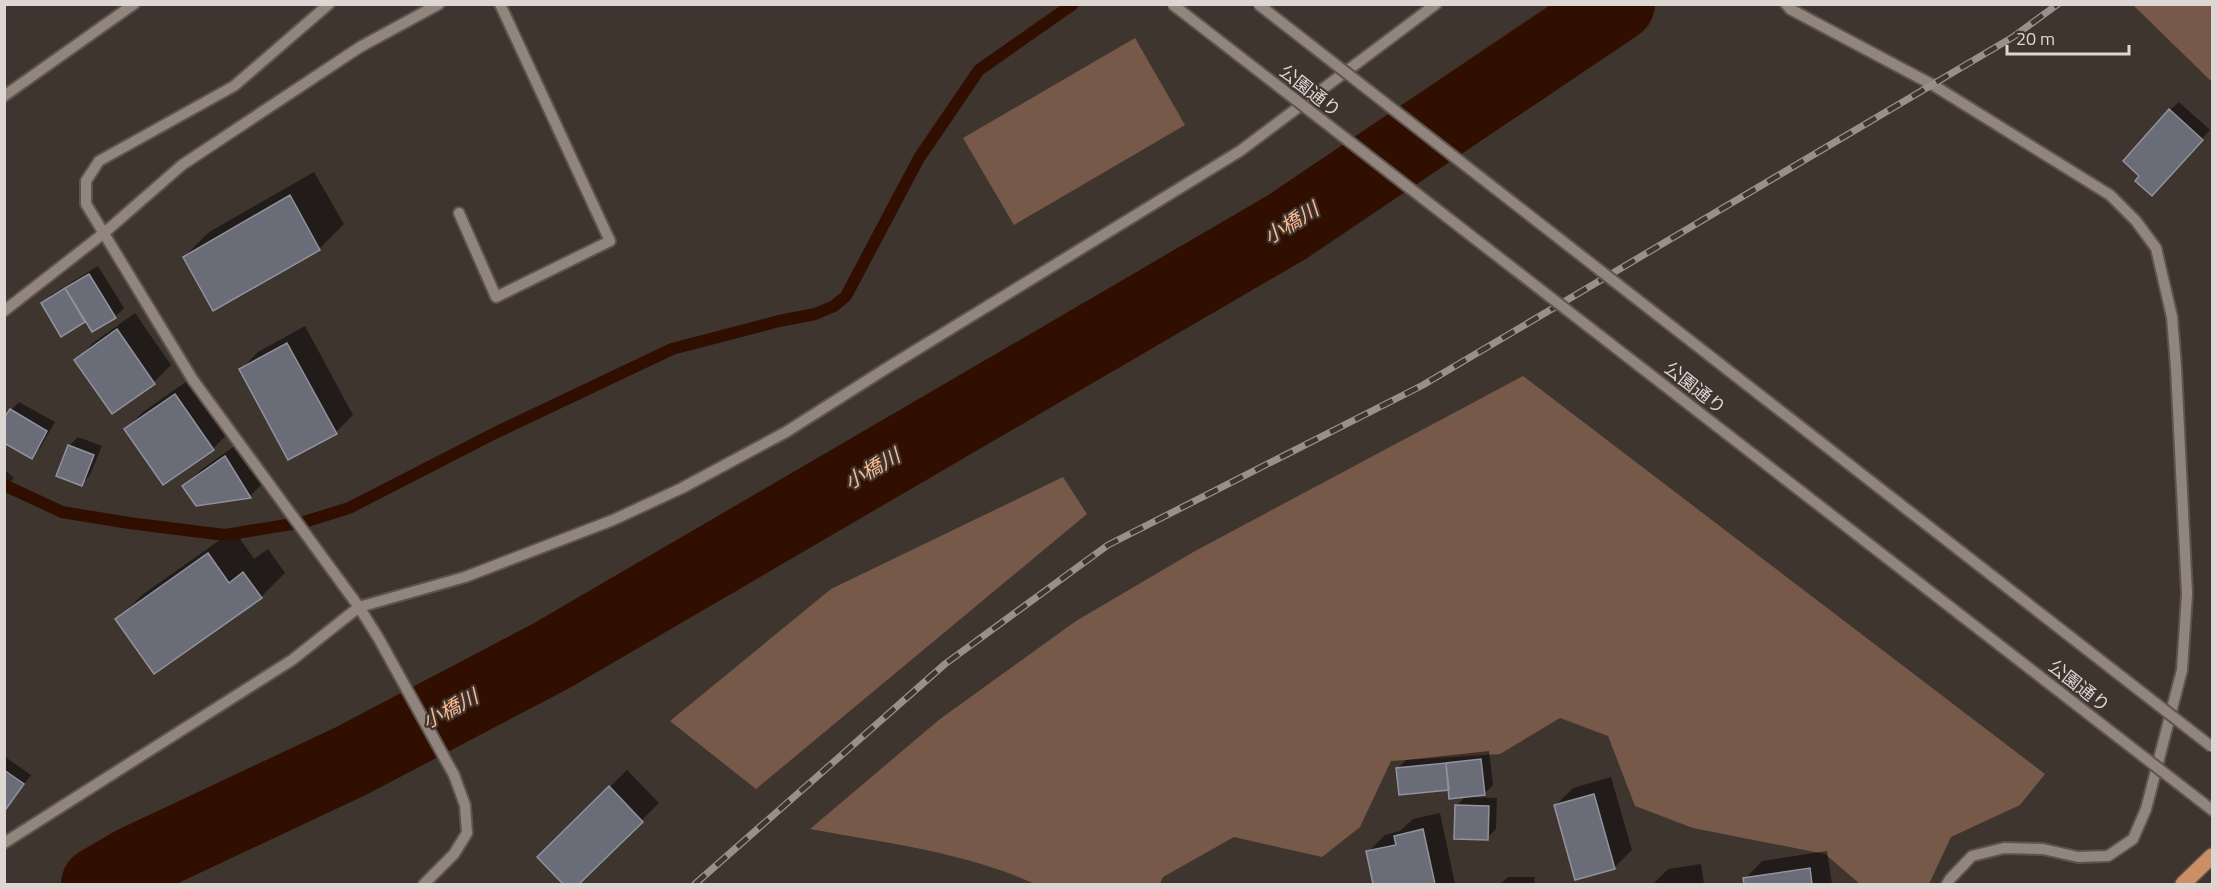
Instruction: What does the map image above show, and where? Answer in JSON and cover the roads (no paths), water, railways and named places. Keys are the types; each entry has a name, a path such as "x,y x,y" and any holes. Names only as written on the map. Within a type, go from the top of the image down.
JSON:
{"main road":[{"path":"2183,885 2212,856"}],"street":[{"path":"4,96 134,4"},
{"path":"329,4 234,86 99,161 86,181 86,204 193,380 359,607 454,775 465,805 467,833 454,854 424,885"},
{"path":"4,311 104,233 182,165 360,47 439,4"},
{"path":"459,213 496,297 610,241 500,4"},
{"name":"公園通り","path":"1172,4 2212,810"},
{"name":"公園通り","path":"1258,4 2212,747"},
{"path":"4,843 292,660 359,607 465,577 613,520 682,488 786,432 1240,151 1436,4"},
{"path":"1788,7 1933,85 2110,195 2136,221 2156,248 2172,316 2187,594 2182,670 2146,808 2133,839 2108,856 2078,857 2043,849 2004,848 1972,856 1947,885"}],"waterway":[{"path":"4,485 62,512 225,535 304,522 349,508 495,433 672,349 815,314 834,306 846,296 919,158 979,70 1073,4"},
{"name":"小橋川","path":"98,884 134,863 351,761 551,656 1287,227 1618,4"}],"railway":[{"path":"695,884 945,664 1108,545 1423,385 2013,37 2058,4"}]}
